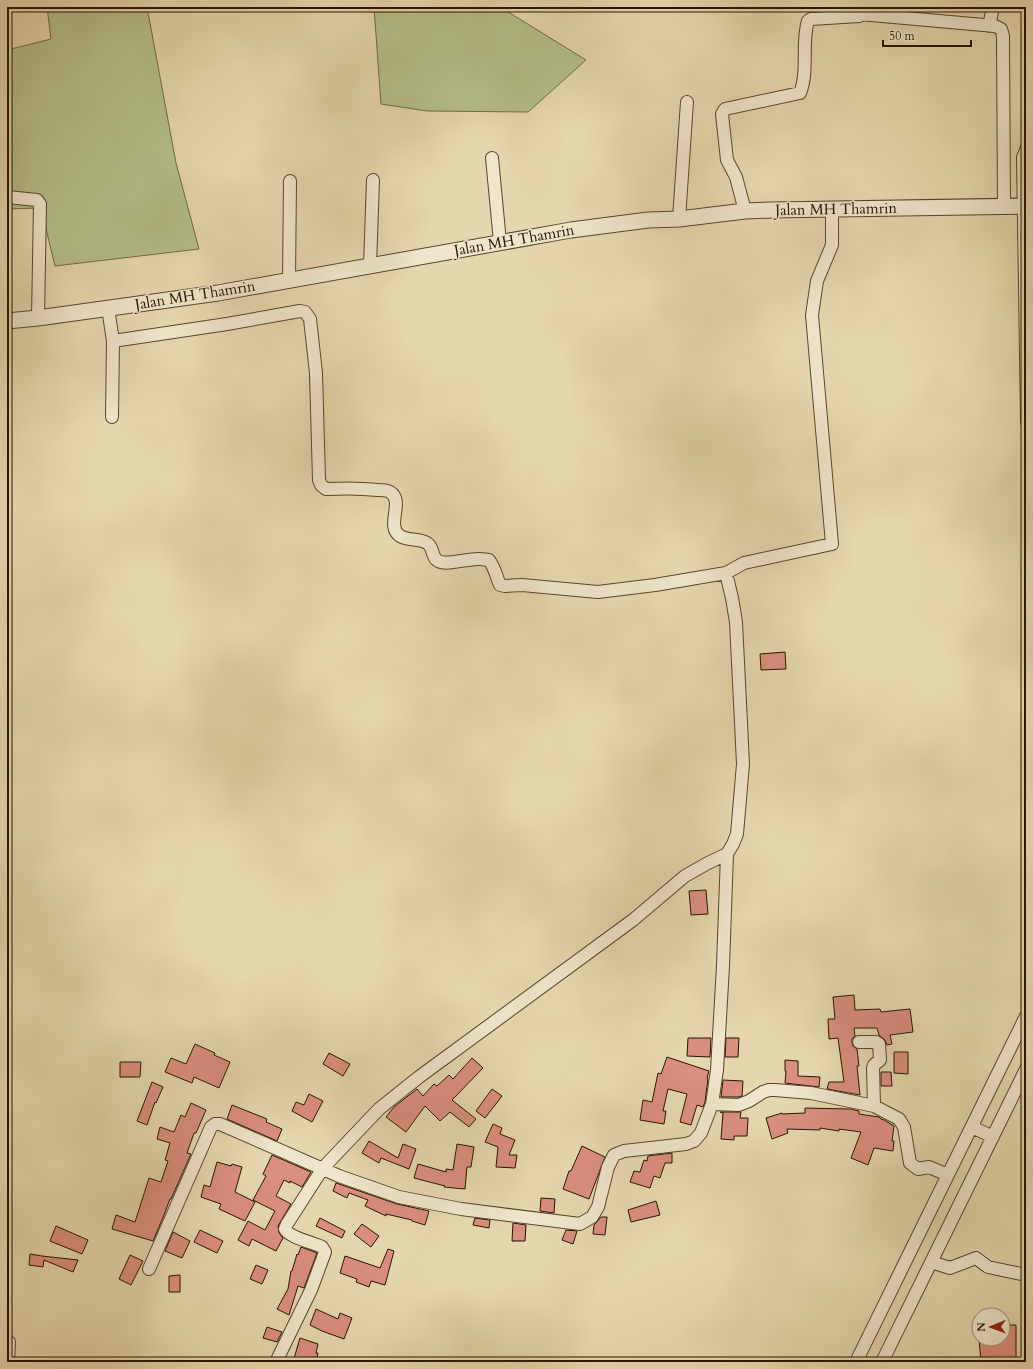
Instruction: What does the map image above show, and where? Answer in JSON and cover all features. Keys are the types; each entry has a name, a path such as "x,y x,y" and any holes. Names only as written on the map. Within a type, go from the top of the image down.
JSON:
{"street":[{"path":"989,26 993,7"},
{"path":"745,211 736,177 727,160 723,111 725,109 800,93 804,79 808,21 811,19 856,17 861,11 995,26 1002,29 1004,206"},
{"path":"679,219 687,102"},
{"path":"492,158 500,242"},
{"path":"370,266 373,180"},
{"path":"289,280 290,181"},
{"path":"7,197 37,200 40,204 38,318"},
{"name":"Jalan MH Thamrin","path":"7,321 218,293 500,242 571,230 648,220 679,219 745,211 1023,206"},
{"path":"113,341 227,324 300,311 305,312 310,319 316,372 318,480 326,489 359,487 390,491 395,497 396,503 394,519 396,531 401,537 428,543 435,559 439,562 480,559 489,560 495,567 500,585 505,586 522,585 598,592 655,585 726,573 744,563 832,544 812,315 817,281 832,245 832,209"},
{"path":"108,308 113,341 112,417"},
{"path":"149,1269 211,1127 215,1124 220,1124 339,1176 399,1197 461,1210 580,1224 592,1217 598,1207 608,1167 614,1155 624,1151 686,1144 694,1141 701,1133 712,1104 717,1070 727,854 737,834 743,764 736,622 726,573"},
{"path":"276,1362 311,1290 325,1252 322,1247 295,1237 287,1233 285,1229 323,1168 379,1109 419,1077 633,920 685,876 727,854"},
{"path":"856,1362 1026,1016"},
{"path":"859,1042 876,1042 879,1044 880,1060 874,1065 873,1068 874,1106"},
{"path":"882,1362 1026,1069"},
{"path":"712,1104 739,1105 769,1090 811,1093 874,1106 899,1119 904,1127 910,1163 918,1169 929,1167 948,1175"},
{"path":"972,1126 992,1137"},
{"path":"931,1262 950,1268 976,1258 988,1268 1026,1275"},
{"path":"8,1362 9,1342"}],"lane":[{"path":"1026,142 1024,143 1020,157 1023,206 1024,413 1026,432"}],"green space":[{"path":"47,7 147,7 176,163 199,249 55,266 41,208 7,209 7,50 51,39"},
{"path":"374,7 500,7 586,60 528,112 427,111 381,104"}],"building":[{"path":"785,652 786,669 761,670 760,654"},
{"path":"706,890 708,914 691,915 689,891"},
{"path":"854,995 855,1010 880,1009 881,1012 910,1009 913,1032 890,1035 892,1044 887,1045 885,1040 879,1035 877,1028 854,1028 855,1036 852,1039 852,1042 853,1046 857,1049 860,1095 827,1089 829,1082 844,1082 838,1038 829,1039 828,1019 835,1019 833,997"},
{"path":"688,1038 711,1038 710,1057 687,1056"},
{"path":"726,1038 739,1038 738,1057 725,1057"},
{"path":"195,1044 230,1062 219,1088 194,1077 192,1083 165,1072 171,1058 186,1064"},
{"path":"894,1052 908,1052 908,1074 894,1073"},
{"path":"329,1053 350,1064 343,1076 323,1064"},
{"path":"667,1057 709,1071 705,1102 703,1107 697,1105 691,1125 680,1122 687,1094 668,1089 663,1111 666,1111 664,1124 640,1120 643,1100 652,1102 658,1073 661,1074"},
{"path":"472,1058 483,1068 452,1100 476,1119 469,1127 450,1112 440,1121 425,1106 406,1132 386,1117 394,1107 417,1089 423,1096 434,1084 437,1086 449,1075 453,1079"},
{"path":"785,1060 798,1061 798,1076 820,1077 819,1087 785,1083"},
{"path":"120,1062 141,1062 140,1077 120,1077"},
{"path":"881,1072 891,1072 892,1086 881,1086"},
{"path":"723,1080 743,1081 742,1096 721,1097"},
{"path":"152,1082 163,1087 156,1103 155,1102 147,1125 137,1121"},
{"path":"492,1089 502,1096 485,1118 476,1111"},
{"path":"309,1094 323,1101 312,1122 292,1111 296,1102 304,1105"},
{"path":"191,1103 206,1110 196,1133 194,1133 187,1153 191,1154 170,1199 153,1241 112,1229 116,1215 135,1222 149,1178 161,1182 168,1161 165,1160 170,1143 157,1139 160,1127 174,1132 181,1115 185,1117"},
{"path":"232,1105 267,1119 266,1122 282,1129 277,1141 227,1119"},
{"path":"805,1108 850,1109 859,1111 859,1114 879,1117 894,1126 892,1141 894,1141 893,1151 874,1148 868,1165 851,1158 861,1132 839,1129 839,1131 820,1128 820,1130 787,1129 788,1133 772,1139 766,1118 782,1113 805,1113"},
{"path":"720,1112 741,1112 740,1118 748,1118 747,1136 734,1136 734,1140 721,1139 723,1113"},
{"path":"493,1124 502,1128 500,1134 515,1140 509,1155 517,1155 515,1168 496,1167 498,1147 485,1142"},
{"path":"369,1141 398,1158 403,1144 416,1149 409,1169 381,1158 379,1163 362,1153"},
{"path":"457,1144 474,1147 471,1167 467,1167 465,1189 444,1187 445,1186 414,1178 418,1164 446,1172 446,1169 453,1170"},
{"path":"582,1146 605,1157 589,1199 563,1189 569,1171 571,1171"},
{"path":"672,1153 672,1163 665,1163 660,1178 654,1176 650,1188 630,1182 634,1171 640,1172 644,1160 647,1161 648,1156"},
{"path":"272,1155 311,1172 302,1187 290,1181 290,1183 284,1180 276,1196 291,1204 278,1226 279,1233 283,1238 276,1251 252,1239 249,1246 238,1240 248,1221 265,1230 275,1211 253,1200 266,1176 263,1174"},
{"path":"217,1162 242,1167 235,1192 255,1202 245,1221 219,1209 221,1204 201,1197 204,1185 210,1187"},
{"path":"336,1183 397,1204 429,1211 425,1225 412,1220 386,1214 386,1216 365,1206 368,1200 349,1193 347,1198 333,1191"},
{"path":"541,1198 555,1199 554,1213 540,1211"},
{"path":"656,1201 660,1215 631,1222 628,1210"},
{"path":"601,1217 607,1217 605,1235 593,1234 594,1225"},
{"path":"320,1218 345,1231 342,1238 316,1226"},
{"path":"475,1218 490,1220 489,1228 473,1225"},
{"path":"513,1223 526,1225 525,1241 512,1241"},
{"path":"362,1224 379,1236 371,1247 354,1234"},
{"path":"56,1226 88,1240 82,1254 50,1241"},
{"path":"200,1230 223,1241 217,1253 194,1242"},
{"path":"566,1230 577,1231 573,1244 562,1240"},
{"path":"173,1232 190,1241 182,1258 165,1251"},
{"path":"301,1247 317,1253 304,1288 298,1286 289,1315 277,1309 288,1289 291,1271"},
{"path":"388,1249 394,1251 385,1285 371,1281 369,1287 356,1282 357,1279 340,1273 345,1256 380,1268"},
{"path":"30,1254 78,1260 73,1272 44,1260 43,1267 29,1265"},
{"path":"130,1255 143,1261 131,1285 119,1279"},
{"path":"256,1265 268,1270 262,1284 250,1279"},
{"path":"180,1275 180,1292 169,1292 169,1276"},
{"path":"316,1309 338,1319 340,1313 352,1318 344,1339 310,1325"},
{"path":"1011,1325 1016,1325 1016,1362 981,1362 980,1347 1011,1347"},
{"path":"267,1327 282,1332 277,1342 263,1338"},
{"path":"300,1338 318,1344 316,1362 293,1362"}]}
